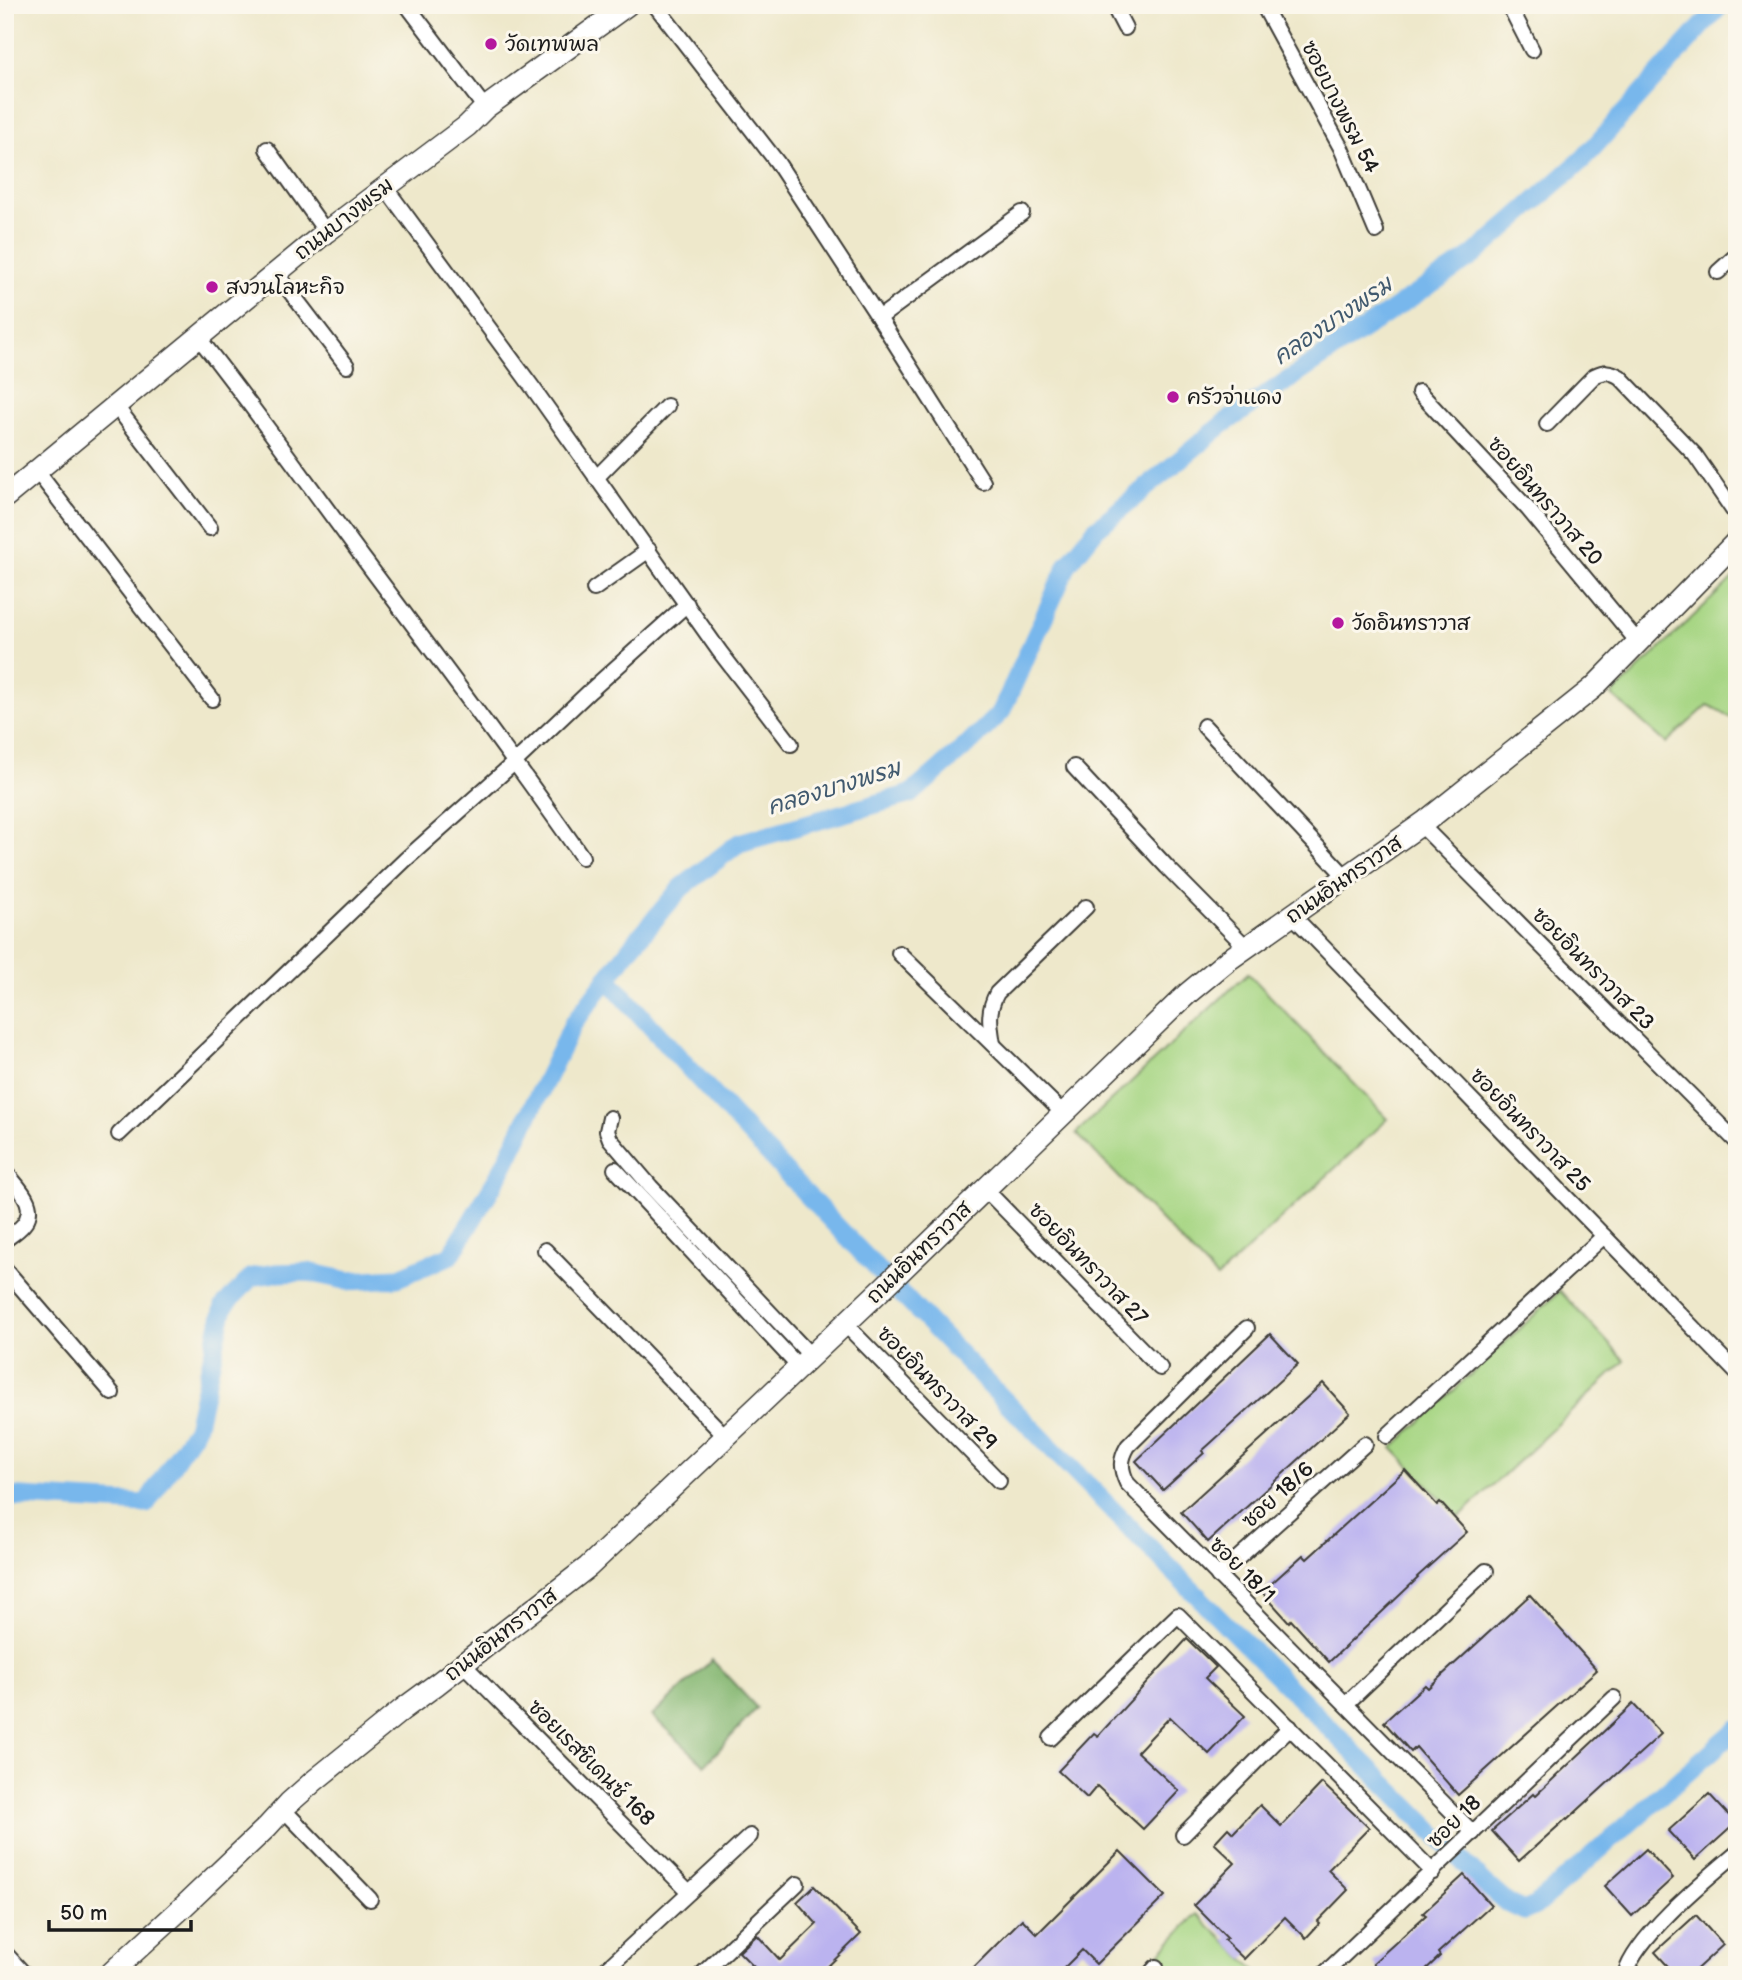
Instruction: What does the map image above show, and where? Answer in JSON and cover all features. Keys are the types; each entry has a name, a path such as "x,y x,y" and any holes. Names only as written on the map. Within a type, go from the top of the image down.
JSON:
{"street":[{"path":"407,5 485,108"},
{"name":"ถนนบางพรม","path":"5,497 326,232 467,126 485,108 626,5"},
{"path":"655,5 777,162 983,482"},
{"path":"1112,5 1125,28"},
{"name":"ซอยบางพรม 54","path":"1263,5 1341,148 1376,231"},
{"path":"1509,5 1532,50"},
{"path":"267,149 326,232"},
{"path":"385,187 533,387 720,652 791,744"},
{"path":"879,318 1022,213"},
{"path":"1718,272 1737,255"},
{"path":"276,273 347,366"},
{"path":"198,337 247,399 582,857"},
{"path":"1547,424 1594,376 1602,372 1612,372 1620,377 1695,456 1737,516"},
{"name":"ซอยอินทราวาส 20","path":"1419,392 1528,509 1637,641"},
{"path":"115,405 210,528"},
{"path":"596,478 667,406"},
{"path":"36,470 212,699"},
{"name":"ถนนอินทราวาส","path":"108,1975 184,1906 283,1809 366,1738 587,1567 890,1281 1186,994 1227,961 1421,825 1592,688 1737,541"},
{"path":"594,589 649,550"},
{"path":"119,1134 405,860 687,604"},
{"path":"1204,726 1347,878"},
{"path":"1074,767 1247,948"},
{"name":"ซอยอินทราวาส 23","path":"1421,825 1737,1142"},
{"path":"993,1044 990,1005 997,993 1086,907"},
{"name":"ซอยอินทราวาส 25","path":"1293,916 1737,1373"},
{"path":"899,953 1063,1114"},
{"path":"610,1118 607,1131 610,1139 805,1362"},
{"path":"615,1169 805,1362"},
{"path":"5,1171 28,1199 30,1211 24,1224 5,1240"},
{"name":"ซอยอินทราวาส 27","path":"985,1189 1160,1368"},
{"path":"1387,1436 1604,1236"},
{"path":"545,1250 726,1437"},
{"path":"5,1269 112,1393"},
{"name":"ซอยอินทราวาส 29","path":"845,1324 999,1481"},
{"name":"ซอย 18/1","path":"1247,1328 1128,1446 1121,1458 1122,1471 1127,1482 1346,1704 1468,1838"},
{"name":"ซอย 18/6","path":"1218,1576 1365,1444"},
{"path":"1346,1704 1486,1571"},
{"path":"1051,1738 1178,1615 1437,1868"},
{"name":"ซอยเรสซิเดนซ์ 168","path":"463,1664 689,1892"},
{"name":"ซอย 18","path":"1323,1975 1614,1698"},
{"path":"1182,1835 1290,1727"},
{"path":"283,1809 370,1899"},
{"path":"600,1975 750,1836"},
{"path":"1625,1975 1628,1964 1643,1942 1666,1917 1737,1853"},
{"path":"701,1975 797,1884"},
{"path":"5,1953 25,1975"}],"green space":[{"path":"1737,574 1737,721 1708,705 1666,743 1612,695"},
{"path":"1248,973 1388,1119 1217,1278 1076,1133"},
{"path":"1560,1291 1625,1361 1459,1517 1392,1448"},
{"path":"712,1660 757,1708 705,1765 652,1716"},
{"path":"1197,1914 1261,1975 1161,1975 1164,1971 1155,1958"}],"building":[{"path":"1270,1334 1298,1364 1163,1490 1136,1461"},
{"path":"1323,1383 1350,1413 1208,1542 1181,1512"},
{"path":"1405,1470 1437,1505 1440,1502 1467,1532 1329,1662 1262,1592 1303,1555 1307,1559"},
{"path":"1530,1595 1597,1670 1458,1795 1416,1747 1411,1752 1384,1722 1425,1685 1428,1688"},
{"path":"1187,1639 1216,1667 1205,1678 1245,1716 1209,1754 1170,1717 1137,1752 1179,1791 1143,1829 1097,1786 1087,1798 1058,1771 1094,1733 1098,1736"},
{"path":"1633,1704 1661,1734 1519,1861 1492,1831 1533,1794 1535,1796"},
{"path":"1322,1783 1369,1828 1328,1870 1348,1890 1318,1921 1320,1923 1306,1938 1285,1917 1244,1959 1194,1905 1235,1863 1214,1843 1228,1828 1233,1833 1260,1805 1281,1826"},
{"path":"1709,1794 1736,1823 1695,1860 1668,1831"},
{"path":"1646,1849 1673,1878 1632,1916 1605,1886"},
{"path":"1120,1851 1165,1896 1096,1964 1082,1950 1057,1975 966,1975 1022,1919 1037,1934"},
{"path":"1464,1875 1491,1905 1438,1953 1440,1956 1420,1975 1383,1975 1373,1963 1426,1915 1423,1913"},
{"path":"814,1886 861,1934 819,1975 762,1975 739,1952 757,1935 780,1960 817,1924 797,1902"},
{"path":"1696,1915 1723,1945 1690,1975 1676,1975 1655,1952"}],"waterway":[{"name":"คลองบางพรม","path":"5,1496 146,1504 196,1428 224,1306 252,1277 308,1272 349,1281 397,1278 451,1255 501,1172 573,1024 631,947 681,888 739,843 911,794 1001,712 1068,564 1096,529 1223,424 1474,255 1583,159 1721,5"},
{"path":"607,978 713,1095 930,1324 1262,1661 1507,1903 1524,1911 1535,1906 1737,1729"}],"place":[{"name":"วัดเทพพล","path":"491,44"},
{"name":"สงวนโลหะกิจ","path":"212,287"},
{"name":"ครัวจ่าแดง","path":"1173,397"},
{"name":"วัดอินทราวาส","path":"1338,623"}]}
